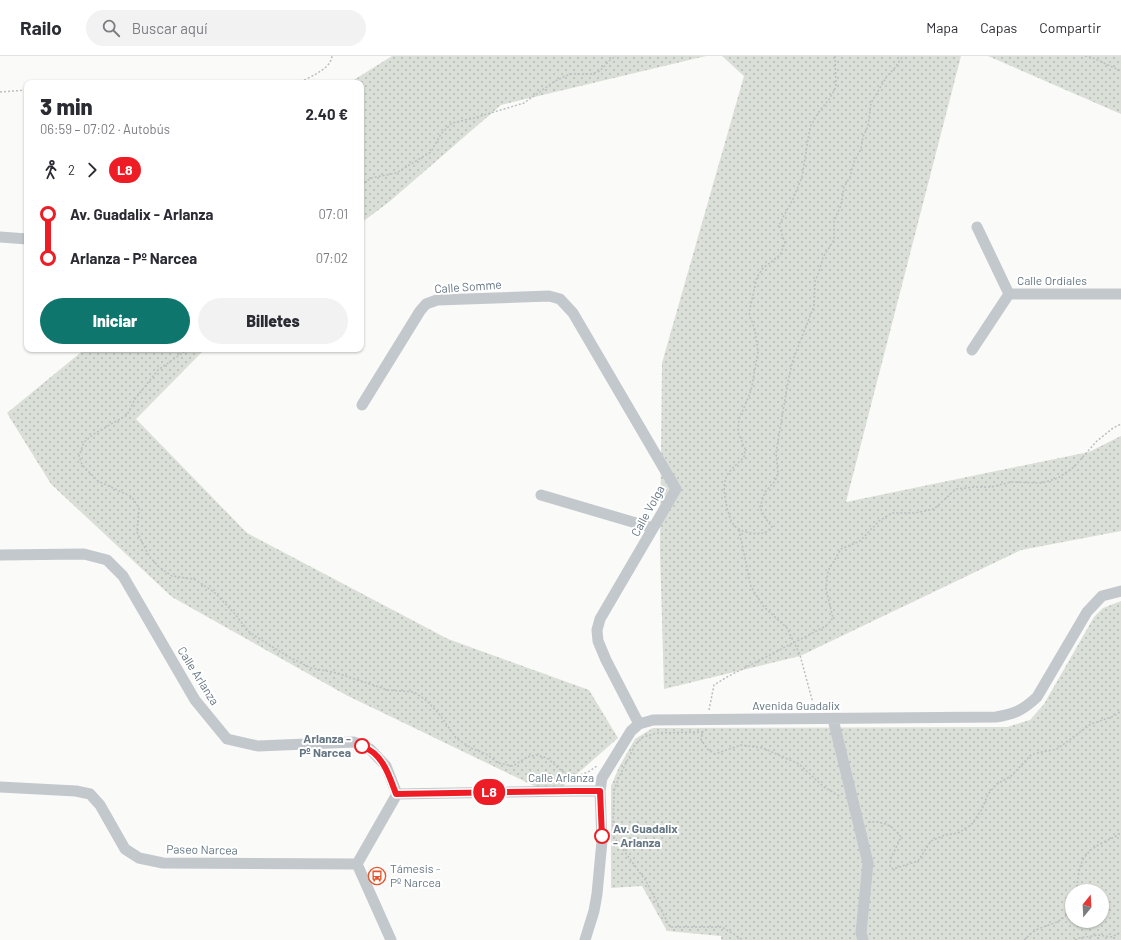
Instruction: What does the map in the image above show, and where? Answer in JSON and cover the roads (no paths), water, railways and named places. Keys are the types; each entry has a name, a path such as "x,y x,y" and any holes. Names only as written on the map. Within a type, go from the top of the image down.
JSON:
{"street":[{"name":"Calle Ordiales","path":"977,227 1010,294 1121,294"},
{"path":"0,237 24,239"},
{"path":"972,350 1010,294"},
{"name":"Calle Somme","path":"362,405 420,311 426,304 437,300 549,296 560,299"},
{"name":"Calle Volga","path":"560,299 573,313 676,490 600,620 597,630 598,641 606,660 638,724"},
{"path":"541,494 653,528"},
{"name":"Calle Arlanza","path":"0,555 84,554 106,560 123,576 195,700 227,739 258,746 354,742 370,749 386,766 396,794 600,791"},
{"name":"Avenida Guadalix","path":"638,724 653,720 996,717 1011,715 1026,707 1037,697 1087,612 1102,596 1121,591"},
{"path":"833,719 868,863 861,933 863,940"},
{"path":"585,940 594,911 597,894 602,841 600,791 602,778 631,731 638,724"},
{"name":"Paseo Narcea","path":"0,788 76,790 90,794 100,805 125,849 139,858 163,863 357,864"},
{"path":"391,940 357,864 396,794"}],"place":[{"name":"Arlanza - Pº Narcea","path":"362,746"},
{"name":"Av. Guadalix - Arlanza","path":"602,836"},
{"name":"Támesis - Pº Narcea","path":"377,876"}]}
